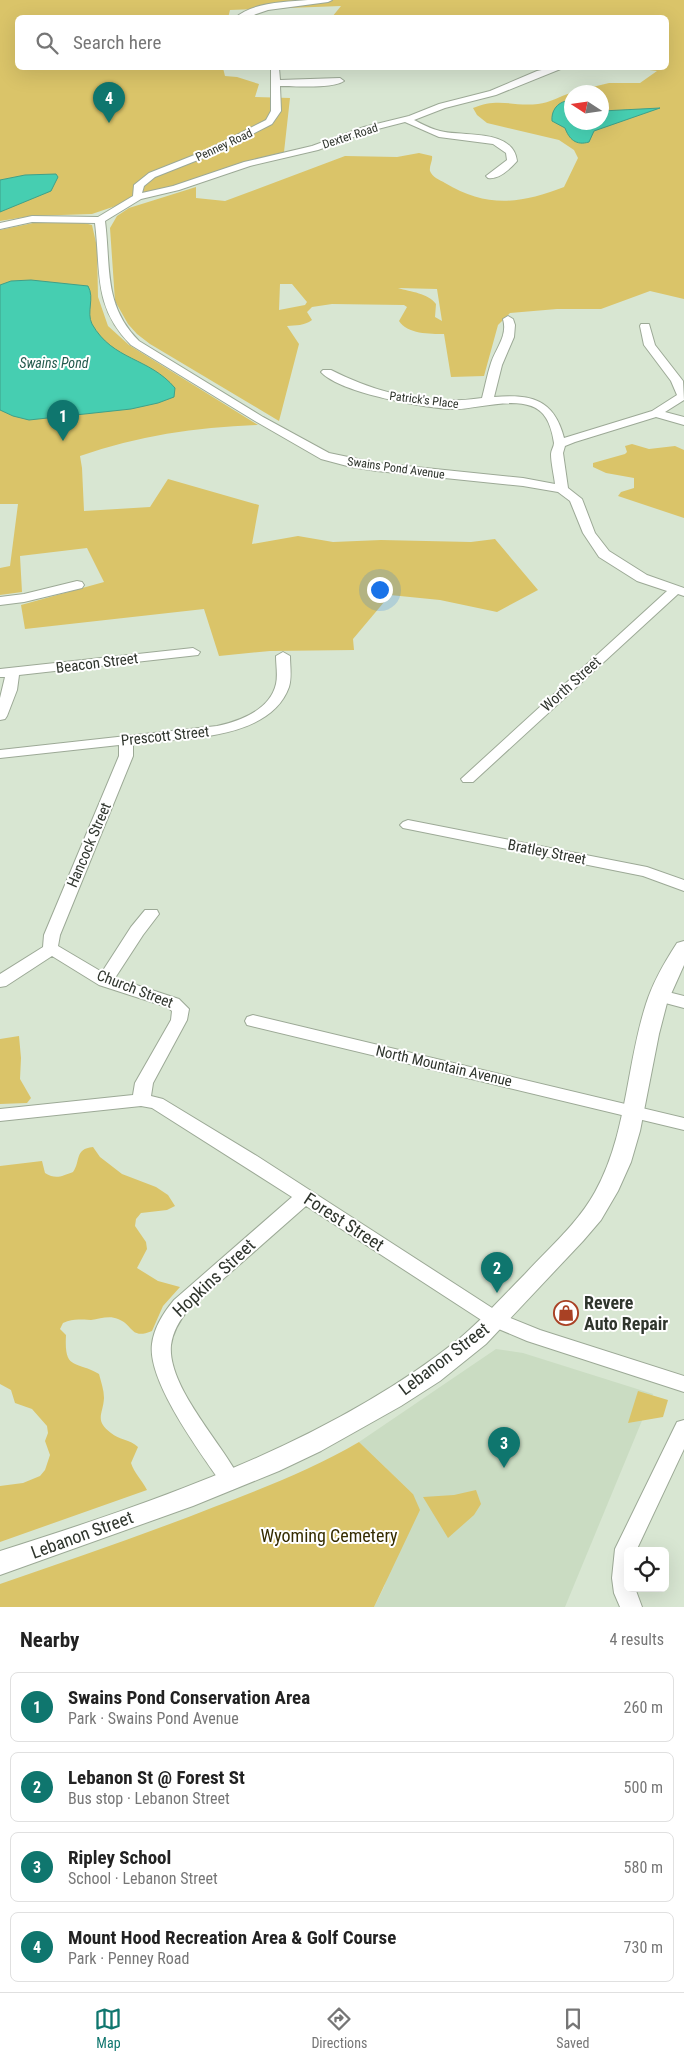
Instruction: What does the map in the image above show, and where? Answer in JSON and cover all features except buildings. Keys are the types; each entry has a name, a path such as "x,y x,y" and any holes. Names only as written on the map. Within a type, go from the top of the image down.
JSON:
{"main road":[{"name":"Lebanon Street","path":"0,1563 231,1481 323,1439 380,1407 466,1346 496,1320 575,1235 604,1196 618,1167 634,1112 660,996 669,972 684,948"}],"street":[{"path":"243,15 257,9 328,0"},
{"name":"Penney Road","path":"138,197 140,185 152,175 210,152 267,124 276,111 275,70"},
{"name":"Dexter Road","path":"138,197 176,188 253,163 315,148 367,129 407,120 442,106 500,91 540,73 551,70"},
{"path":"276,83 340,81"},
{"path":"407,120 441,134 484,139 505,146 511,152 512,160 504,169 491,176"},
{"path":"0,226 32,219 100,220 138,197"},
{"name":"Swains Pond Avenue","path":"100,220 105,291 110,311 118,328 135,343 259,419 319,453 351,463 523,482 562,489"},
{"path":"487,400 494,379 496,363 509,336 510,322 508,319"},
{"path":"560,444 656,413 684,395 677,381 650,345 645,326"},
{"name":"Patrick's Place","path":"327,372 359,387 386,395 452,405 466,405 487,400 525,402 541,407 548,412 554,422 560,444 557,454 562,489"},
{"path":"656,413 684,421"},
{"path":"562,489 576,499 589,533 604,554 642,578 679,591"},
{"path":"0,601 24,598 77,585"},
{"name":"Worth Street","path":"468,778 679,591"},
{"name":"Beacon Street","path":"6,673 193,652"},
{"name":"Prescott Street","path":"0,754 217,730 254,719 269,706 279,693 284,676 283,656"},
{"path":"0,716 10,690 6,673"},
{"name":"Hancock Street","path":"52,949 50,945 52,935 126,756 126,740"},
{"name":"Bratley Street","path":"408,825 646,872 684,886"},
{"path":"106,981 137,931 151,914"},
{"path":"0,982 52,949"},
{"name":"Church Street","path":"52,949 106,981 173,1002 182,1010 180,1020 144,1083 141,1100"},
{"path":"660,996 684,1002"},
{"name":"North Mountain Avenue","path":"253,1021 684,1124"},
{"name":"Forest Street","path":"0,1115 141,1100 150,1101 164,1107 305,1196 496,1320 534,1336 684,1384"},
{"name":"Hopkins Street","path":"231,1481 172,1387 161,1359 162,1338 170,1318 181,1305 305,1196"},
{"path":"631,1607 624,1585 622,1567 626,1549 684,1428"}],"shaded area":[{"path":"496,1349 523,1353 653,1394 565,1607 374,1607 384,1587 413,1494 359,1442"}],"green space":[{"path":"0,0 684,0 684,299 650,291 601,309 557,309 510,313 498,325 484,376 451,377 444,334 432,334 407,329 399,321 407,307 404,305 332,304 312,307 307,312 312,320 303,324 287,326 299,344 279,421 150,344 128,324 115,301 110,228 117,216 129,208 196,187 196,198 225,201 345,156 397,157 419,153 432,156 430,171 434,177 460,191 489,200 518,200 564,187 578,158 574,150 559,140 487,123 477,115 473,108 491,103 529,105 551,101 564,96 564,130 609,130 609,85 601,85 609,83 640,83 657,71 650,70 669,70 669,15 334,15 341,6 230,10 229,15 15,15 15,70 224,70 225,76 237,77 259,84 255,97 290,98 284,152 248,161 92,214 31,216 0,221","holes":["280,284 292,284 307,302 305,305 279,310","398,288 437,289 442,321 435,317 436,304 433,300 424,295"]},
{"path":"33,223 84,223 92,225 97,247 98,297 108,326 129,345 258,425 190,430 124,443 80,456 84,511 150,507 168,479 259,505 252,544 298,536 333,542 381,540 471,542 495,539 538,590 497,612 440,600 390,595 353,639 354,650 270,651 219,656 204,609 25,629 21,605 104,582 87,548 20,556 22,592 0,595 0,568 10,566 18,504 0,504 0,230"},
{"path":"632,444 649,449 675,446 684,450 684,518 618,496 621,492 634,488 634,478 606,473 593,467 593,463 625,454 627,452 625,446"},
{"path":"19,1036 20,1079 31,1098 27,1103 0,1104 0,1039"},
{"path":"93,1147 100,1157 122,1174 156,1187 168,1195 175,1206 167,1210 141,1213 136,1219 135,1226 146,1242 147,1249 137,1268 158,1281 180,1287 163,1306 152,1331 136,1333 123,1322 111,1317 91,1320 70,1320 63,1323 60,1329 66,1335 69,1359 73,1363 99,1374 104,1395 101,1421 114,1435 132,1442 138,1447 131,1463 147,1490 0,1542 0,1486 23,1483 40,1476 45,1470 50,1455 45,1441 48,1433 47,1426 32,1409 15,1403 11,1390 0,1384 0,1166 42,1161 45,1173 59,1177 73,1172 80,1153 87,1148"},
{"path":"638,1391 668,1400 663,1417 628,1423"},
{"name":"Wyoming Cemetery","path":"359,1442 413,1494 420,1510 374,1607 0,1607 0,1584 251,1493 288,1478"},
{"path":"476,1490 481,1504 474,1515 448,1538 423,1497 454,1495"}],"water":[{"path":"564,102 564,127 552,121 555,108"},
{"path":"660,108 609,126 609,111"},
{"path":"566,130 597,130 594,131 589,142 584,143 574,141"},
{"path":"56,174 58,177 51,191 0,212 0,180 25,175"},
{"name":"Swains Pond","path":"31,280 88,286 91,295 90,319 101,336 110,345 165,378 175,388 174,397 131,409 29,420 0,410 0,285 11,281"}],"place":[{"name":"Mount Hood Recreation Area & Golf Course","path":"109,123"},
{"name":"Swains Pond Conservation Area","path":"63,441"},
{"name":"Lebanon St @ Forest St","path":"497,1293"},
{"name":"Revere Auto Repair","path":"566,1313"},
{"name":"Ripley School","path":"504,1468"}]}
